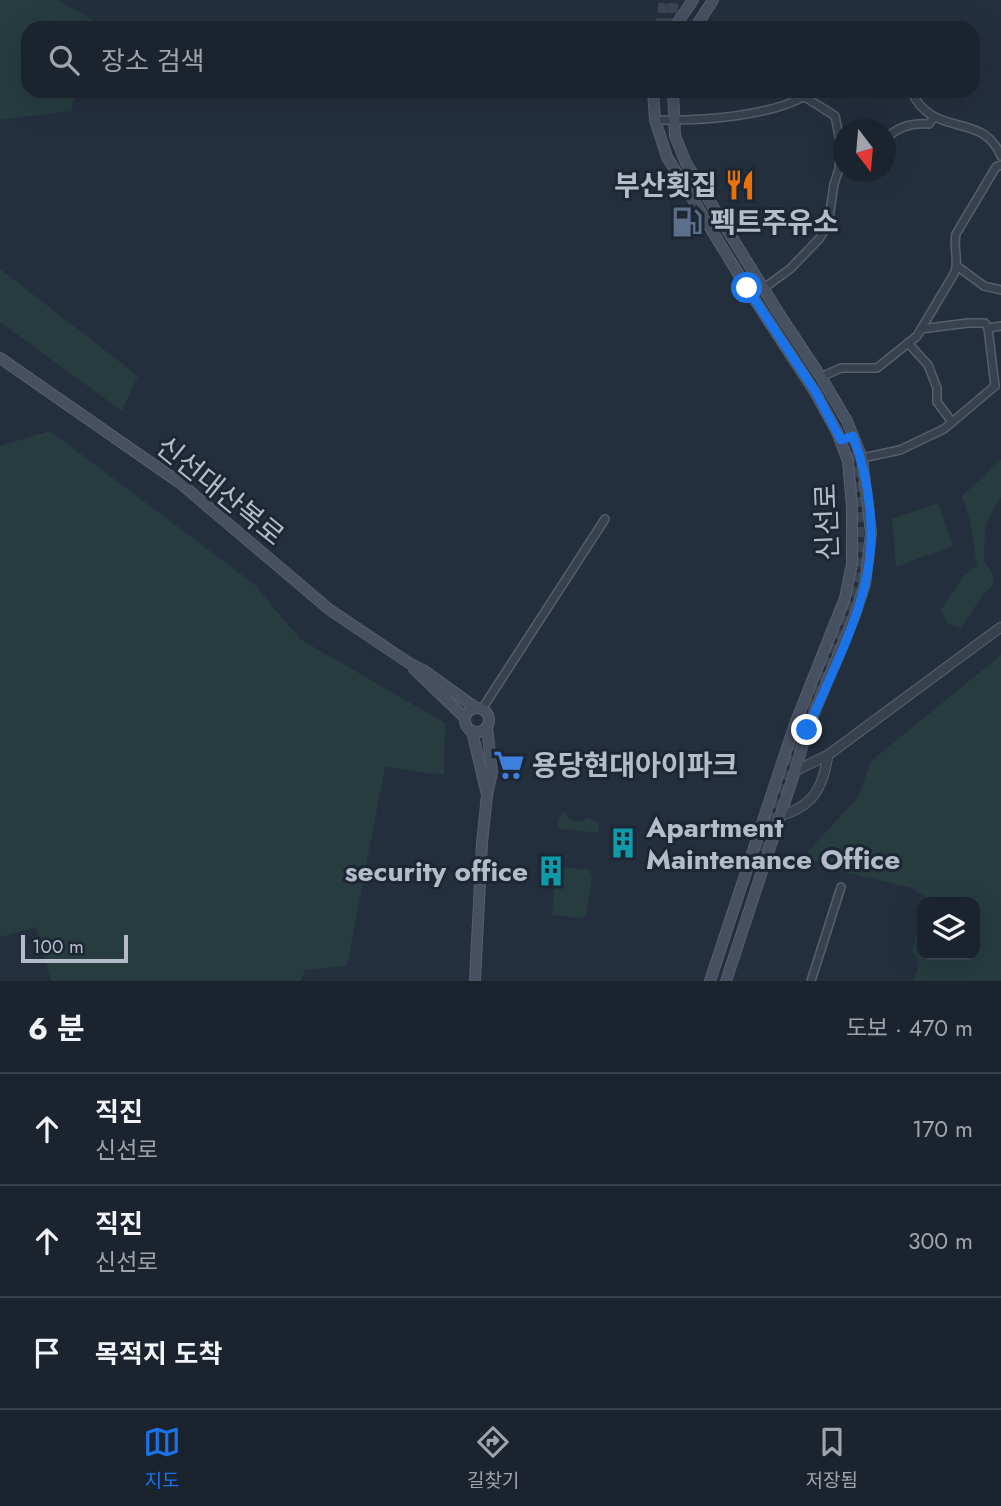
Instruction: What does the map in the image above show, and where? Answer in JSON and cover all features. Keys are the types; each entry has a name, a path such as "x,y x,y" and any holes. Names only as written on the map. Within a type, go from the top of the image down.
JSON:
{"main road":[{"path":"679,21 693,0"},
{"path":"700,21 713,0"},
{"name":"신선로","path":"653,98 655,120 667,157 747,288 815,391 841,440 848,461 854,533 851,576 841,614 796,724 710,981"},
{"name":"신선로","path":"673,98 676,136 686,163 821,376 853,436 862,458 871,533 865,584 807,730 726,981"},
{"name":"신선대산복로","path":"0,358 180,483 330,610 489,716 487,727 492,772 487,795 475,981"},
{"path":"841,440 853,436"},
{"name":"신선대산복로","path":"409,663 465,718 472,731 487,795"},
{"path":"465,718 467,713 479,708"},
{"path":"472,731 478,732 487,727"}],"street":[{"path":"655,120 674,121 740,115 801,98"},
{"path":"807,98 836,119"},
{"path":"914,98 933,118 981,132 995,142 1001,156"},
{"path":"896,130 911,123 929,124 933,118"},
{"path":"821,376 841,368 877,368 917,337 957,266 953,244 956,234 996,167 1001,166"},
{"path":"764,288 790,269 819,239 828,225 835,182"},
{"path":"957,266 984,286 1001,290"},
{"path":"862,458 901,450 944,429 998,388 985,323 921,329"},
{"path":"988,328 1001,326"},
{"path":"908,343 928,365 934,376 937,402 952,422"},
{"path":"479,708 605,519"},
{"path":"795,771 828,755 1001,627"},
{"path":"779,816 791,813 808,803 822,781 828,755"},
{"path":"811,981 841,887"}],"green space":[{"path":"0,0 57,0 95,21 21,21 21,98 75,98 71,111 0,120"},
{"path":"0,269 138,376 122,411 0,322"},
{"path":"50,431 254,584 300,639 445,723 444,775 385,767 347,966 305,970 301,981 51,981 36,927 0,937 0,446"},
{"path":"1001,460 1001,497 985,529 984,561 992,572 994,584 982,596 961,628 948,624 941,610 963,577 977,565 970,522 962,496"},
{"path":"938,503 953,546 896,567 892,519"},
{"path":"1001,655 1001,981 914,981 919,964 917,960 980,960 980,897 926,897 912,888 844,872 803,857 858,797 871,761"},
{"path":"566,811 566,815 574,821 589,818 599,824 598,833 557,828 558,818"},
{"path":"559,867 590,870 592,879 586,916 580,918 552,915"},
{"path":"917,933 917,960 912,950"}],"tunnel":[{"path":"661,21 664,0"},
{"path":"671,21 674,0"},
{"path":"753,864 854,585 859,517 856,482 848,452"}],"place":[{"name":"부산횟집","path":"740,185"},
{"name":"펙트주유소","path":"687,222"},
{"name":"용당현대아이파크","path":"509,765"},
{"name":"Apartment Maintenance Office","path":"623,843"},
{"name":"security office","path":"551,871"}],"route":[{"path":"747,288 815,391 841,440 853,436 862,458 868,499 871,533 865,584 807,730"}]}
